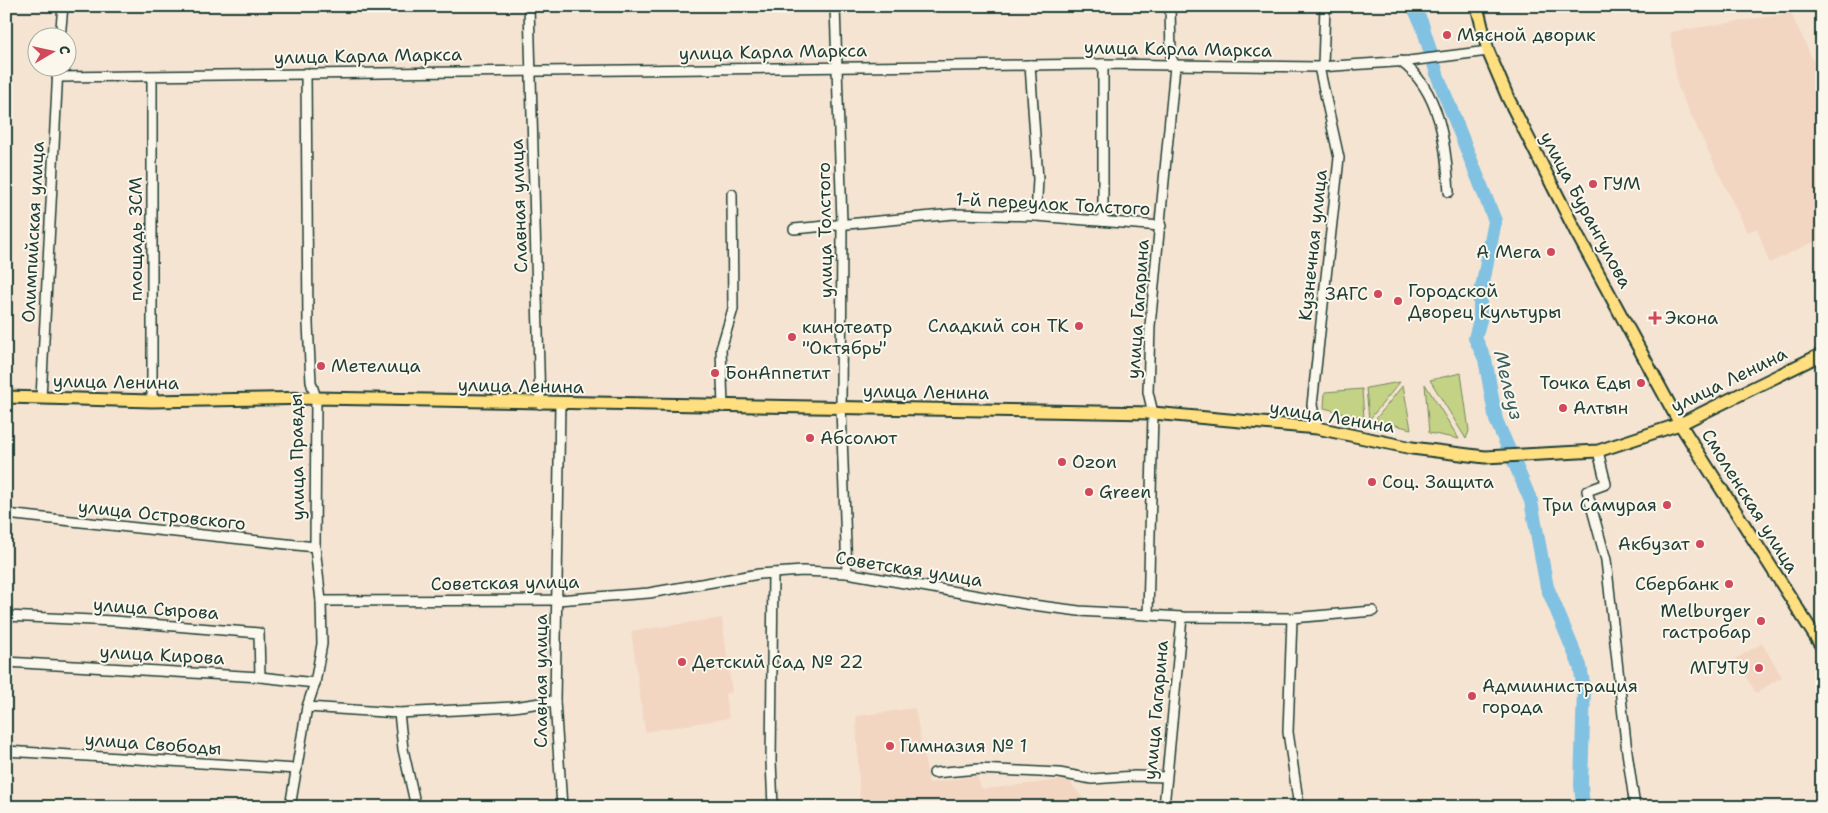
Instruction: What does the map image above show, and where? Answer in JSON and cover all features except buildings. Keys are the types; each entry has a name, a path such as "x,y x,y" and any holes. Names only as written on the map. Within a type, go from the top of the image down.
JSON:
{"main road":[{"name":"улица Бурангулова","path":"1477,6 1488,51 1508,98 1573,226 1680,424"},
{"name":"улица Ленина","path":"6,397 152,401 316,398 540,404 1153,413 1316,428 1412,448 1485,457 1598,451 1680,424 1822,354"},
{"name":"Смоленская улица","path":"1680,424 1822,647"}],"street":[{"path":"61,28 63,6"},
{"name":"Славная улица","path":"530,6 540,404"},
{"name":"улица Толстого","path":"835,6 842,223 841,408 847,573"},
{"name":"улица Гагарина","path":"1148,615 1153,413 1148,392 1150,326 1175,66 1170,57 1170,6"},
{"name":"Кузнечная улица","path":"1316,428 1312,405 1339,158 1321,66 1325,6"},
{"name":"улица Карла Маркса","path":"78,77 1104,64 1321,66 1409,61 1488,51"},
{"path":"1400,61 1417,76 1436,111 1446,155 1449,192"},
{"path":"1103,221 1104,64"},
{"path":"1030,65 1038,179 1036,216"},
{"name":"улица Правды","path":"290,807 307,707 315,683 322,644 321,601 315,548 316,398 311,382 308,324 306,73"},
{"name":"площадь ЗСМ","path":"152,77 152,401"},
{"name":"Олимпийская улица","path":"42,398 57,78"},
{"path":"723,407 721,349 733,308 732,194"},
{"name":"1-й переулок Толстого","path":"794,229 954,214 1036,216 1161,226"},
{"name":"Славная улица","path":"560,404 555,701 562,807"},
{"path":"1598,451 1606,484 1587,491 1606,560 1627,752 1636,807"},
{"name":"улица Островского","path":"6,514 315,548"},
{"path":"773,573 771,761 773,807"},
{"name":"Советская улица","path":"321,601 557,600 650,593 773,573 847,573 1025,604 1079,611 1182,617 1292,618 1374,611"},
{"name":"улица Сырова","path":"6,616 114,621 259,633 260,677"},
{"name":"улица Гагарина","path":"1164,807 1182,617"},
{"path":"1292,618 1288,732 1299,807"},
{"name":"улица Кирова","path":"6,662 260,677 315,683"},
{"path":"307,707 399,713 513,707 555,701"},
{"path":"399,713 403,750 416,807"},
{"name":"улица Свободы","path":"6,751 297,769"},
{"path":"934,773 978,769 1059,773 1092,779 1135,776 1166,777"}],"shaded area":[{"path":"1640,6 1676,6 1641,12"},
{"path":"1791,13 1822,79 1822,238 1769,263 1757,228 1747,232 1678,88 1670,32"},
{"name":"Детский Сад № 22","path":"722,618 732,692 725,694 729,718 645,732 631,631"},
{"name":"МГУТУ","path":"1762,643 1782,677 1756,693 1735,659"},
{"name":"Гимназия № 1","path":"915,708 929,783 977,776 981,788 985,789 1070,779 1071,784 1086,801 1087,807 860,807 856,716"}],"green space":[{"path":"1461,373 1469,431 1466,439 1430,380"},
{"path":"1400,382 1369,420 1366,388"},
{"path":"1425,384 1459,439 1429,433"},
{"path":"1403,385 1411,429 1375,420"},
{"path":"1362,389 1364,418 1324,408 1325,392"}],"waterway":[{"name":"Мелеуз","path":"1413,6 1422,24 1438,77 1495,221 1480,298 1480,320 1475,338 1485,359 1496,420 1531,501 1547,587 1580,666 1584,689 1581,785 1583,807"}],"place":[{"name":"Мясной дворик","path":"1447,35"},
{"name":"ГУМ","path":"1593,184"},
{"name":"А Мега","path":"1551,252"},
{"name":"ЗАГС","path":"1378,294"},
{"name":"Городской Дворец Культуры","path":"1398,301"},
{"name":"Экона","path":"1655,318"},
{"name":"Сладкий сон ТК","path":"1079,326"},
{"name":"кинотеатр \"Октябрь\"","path":"792,337"},
{"name":"Метелица","path":"321,366"},
{"name":"БонАппетит","path":"715,373"},
{"name":"Точка Еды","path":"1641,383"},
{"name":"Алтын","path":"1563,408"},
{"name":"Абсолют","path":"810,438"},
{"name":"Ozon","path":"1062,462"},
{"name":"Соц. Защита","path":"1372,482"},
{"name":"Green","path":"1089,492"},
{"name":"Три Самурая","path":"1667,505"},
{"name":"Акбузат","path":"1700,544"},
{"name":"Сбербанк","path":"1729,584"},
{"name":"Melburger гастробар","path":"1761,621"},
{"name":"Детский Сад № 22","path":"682,662"},
{"name":"МГУТУ","path":"1759,668"},
{"name":"Адмиинистрация города","path":"1472,696"},
{"name":"Гимназия № 1","path":"890,746"}]}
